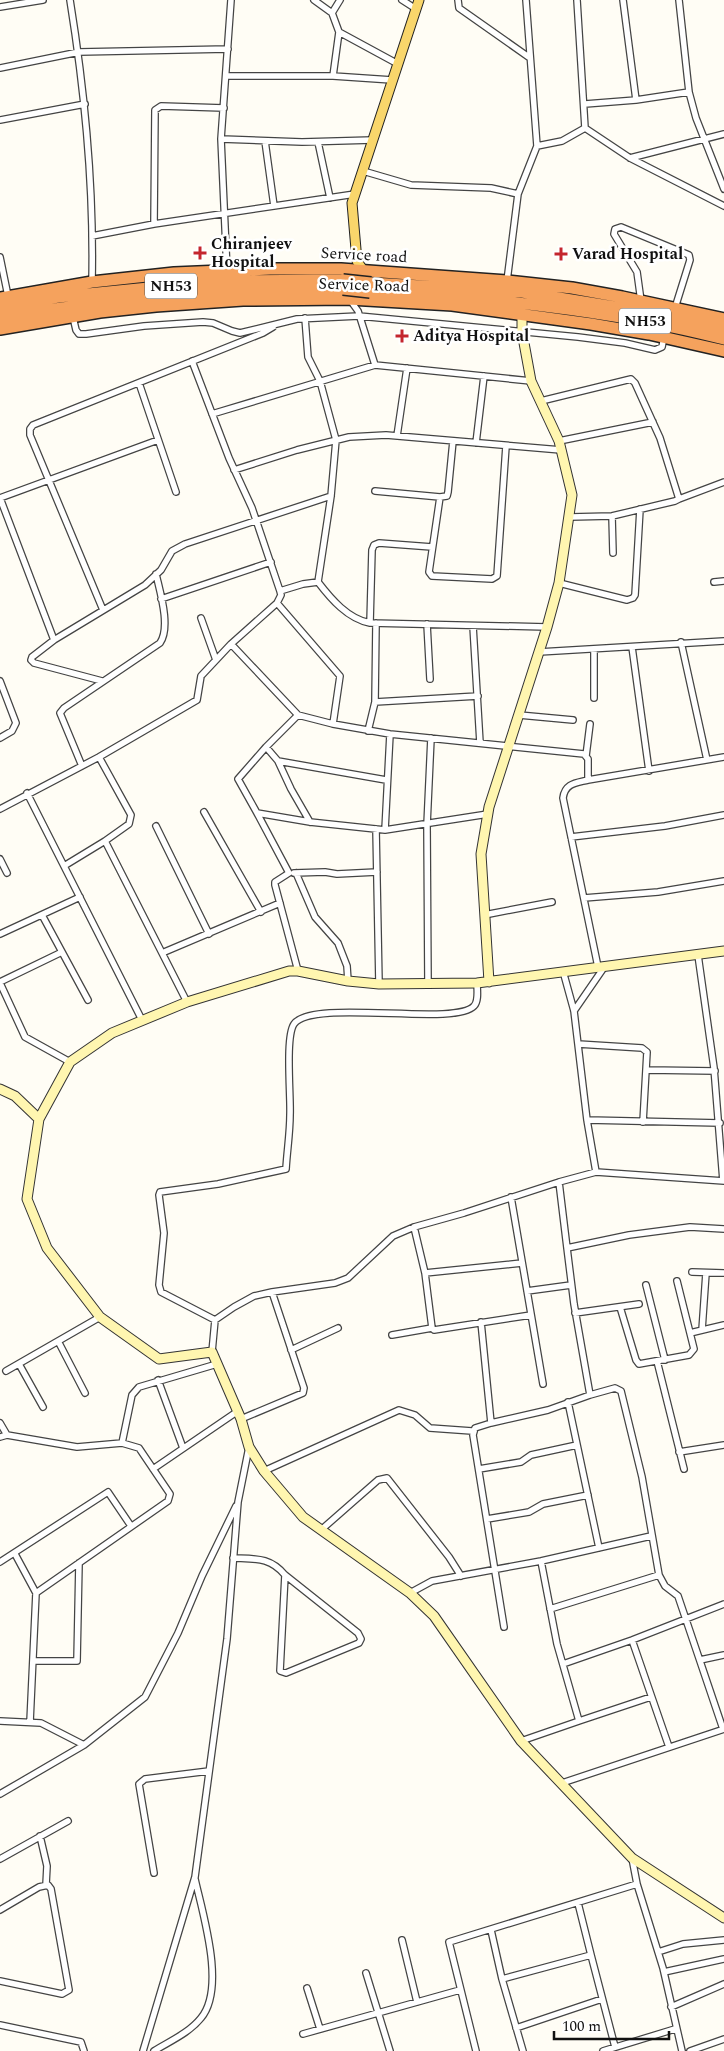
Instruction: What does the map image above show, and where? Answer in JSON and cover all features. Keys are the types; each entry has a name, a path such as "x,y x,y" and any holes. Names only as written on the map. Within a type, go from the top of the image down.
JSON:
{"highway":[{"name":"Service road","path":"4,297 92,282 174,273 357,267 572,288 724,319"},
{"name":"NH53","path":"0,308 58,297 227,281 350,295"},
{"name":"NH53","path":"370,287 601,314 689,330 724,339"},
{"name":"NH53","path":"0,318 147,296 282,289 350,295 370,287 522,292 633,310 724,330"},
{"name":"Service Road","path":"0,329 100,312 156,306 350,295 452,305 591,324 664,337 724,351"}],"main road":[{"path":"350,295 357,267 352,203 417,4"}],"street":[{"path":"0,7 43,0"},
{"path":"70,0 85,104 92,236 92,282"},
{"path":"227,271 221,139 231,0"},
{"path":"314,0 332,13 339,32 333,76"},
{"path":"332,13 340,0"},
{"path":"402,0 417,4"},
{"path":"458,0 459,8 530,58"},
{"path":"507,281 518,194 537,146 526,0"},
{"path":"577,0 585,128"},
{"path":"623,0 636,100"},
{"path":"679,0 690,92 696,118 724,189"},
{"path":"339,32 398,64"},
{"path":"0,68 78,52 228,49"},
{"path":"226,76 333,76 392,80"},
{"path":"585,104 636,100 690,92"},
{"path":"0,120 85,104"},
{"path":"154,224 155,110 162,106 224,108"},
{"path":"537,146 562,141 585,128"},
{"path":"585,128 630,158 724,206"},
{"path":"630,158 724,134"},
{"path":"221,139 318,142 373,140"},
{"path":"265,141 274,206"},
{"path":"318,142 330,198"},
{"path":"363,171 411,185 491,188 518,194"},
{"path":"92,236 154,224 355,194"},
{"path":"641,301 637,272 614,234 617,227 689,256 690,260 676,308"},
{"path":"0,257 4,297"},
{"path":"350,295 375,365"},
{"path":"489,982 481,854 488,814 559,583 572,495 560,446 531,381 522,332 522,314"},
{"path":"73,317 79,334 144,326 203,322 213,323 232,331 240,332 305,318 359,316 625,343 655,350 662,347 664,337"},
{"path":"305,318 308,358 320,382 336,440 331,496 318,582 335,603 362,622 547,627"},
{"path":"103,610 30,435 30,429 33,424 263,333 277,324"},
{"path":"0,809 27,793 99,757 198,700 201,676 231,644 278,603 281,595 271,562 192,361"},
{"path":"212,414 375,365 531,381"},
{"path":"397,436 407,368"},
{"path":"476,443 484,376"},
{"path":"541,401 631,379 635,383 660,438 679,498"},
{"path":"139,383 176,492"},
{"path":"234,470 297,450 349,437 397,436 506,446 560,446 653,422"},
{"path":"54,640 0,498 158,440"},
{"path":"375,491 445,497 448,492 453,441"},
{"path":"440,497 429,572 432,576 495,578 506,446"},
{"path":"570,517 612,516 675,501 724,482"},
{"path":"102,681 34,663 32,657 54,640 146,585 172,551 185,544 331,496"},
{"path":"559,583 627,600 633,598 635,595 640,509"},
{"path":"612,516 613,553"},
{"path":"368,731 374,702 372,550 374,545 379,543 432,547"},
{"path":"161,599 271,562"},
{"path":"82,766 60,713 64,708 102,681 160,643 164,636 164,615 156,574"},
{"path":"714,582 724,581"},
{"path":"280,590 318,582"},
{"path":"278,603 340,676 333,724"},
{"path":"201,618 216,660"},
{"path":"427,624 430,679"},
{"path":"473,626 480,743"},
{"path":"539,652 632,647 681,642 724,641"},
{"path":"681,642 707,760"},
{"path":"231,644 298,715 368,731 584,754 586,756"},
{"path":"632,647 649,771"},
{"path":"594,649 594,698"},
{"path":"0,681 16,723 12,732 0,738"},
{"path":"374,702 478,696"},
{"path":"289,873 238,779 298,715"},
{"path":"519,715 573,720"},
{"path":"588,780 586,756 590,724"},
{"path":"385,830 386,780 390,734"},
{"path":"428,985 427,825 431,738"},
{"path":"266,747 278,761 310,822"},
{"path":"64,866 105,842 129,824 131,815 99,757"},
{"path":"574,1011 601,967 571,837 563,798 564,791 569,785 588,780 724,757"},
{"path":"278,761 386,780"},
{"path":"27,793 142,1020"},
{"path":"204,812 261,912"},
{"path":"257,813 310,822 385,830 427,825 488,814"},
{"path":"571,837 666,826 724,815"},
{"path":"156,826 209,934"},
{"path":"376,829 379,984"},
{"path":"105,842 187,1002"},
{"path":"0,859 7,873"},
{"path":"298,971 275,882 289,873 325,872 337,874 377,872"},
{"path":"296,873 315,917 338,943 347,966 348,981"},
{"path":"584,898 658,892 724,881"},
{"path":"0,934 80,898"},
{"path":"484,915 552,902"},
{"path":"162,953 280,904"},
{"path":"42,915 88,1000"},
{"path":"212,1352 159,1359 100,1318 47,1248 27,1199 39,1119 70,1062 112,1033 142,1020 187,1002 289,971 379,984 477,983 724,951"},
{"path":"62,952 0,983 25,1037 70,1062"},
{"path":"215,1320 254,1296 335,1283 348,1278 393,1236 414,1227 559,1182 596,1172 724,1181 715,1072 698,955"},
{"path":"563,971 574,1011 587,1120 596,1172"},
{"path":"215,1320 161,1292 159,1286 164,1233 160,1192 218,1184 286,1169 290,1117 291,1038 294,1024 298,1021 335,1012 441,1014 466,1010 474,1006 477,983"},
{"path":"578,1044 642,1048 647,1052 643,1122"},
{"path":"646,1070 715,1072"},
{"path":"0,1090 14,1096 39,1119"},
{"path":"587,1120 720,1124"},
{"path":"559,1182 575,1314 590,1395"},
{"path":"511,1197 543,1384"},
{"path":"414,1227 425,1273 432,1328"},
{"path":"567,1248 629,1235 690,1227 724,1229"},
{"path":"425,1273 522,1263"},
{"path":"692,1272 724,1273"},
{"path":"702,1330 706,1273"},
{"path":"620,1307 636,1360 639,1364 665,1360 692,1352 694,1349 677,1281"},
{"path":"527,1290 572,1285"},
{"path":"646,1285 665,1360"},
{"path":"153,1469 183,1448 240,1415 303,1392 304,1388 272,1292"},
{"path":"575,1314 639,1304"},
{"path":"392,1335 531,1315"},
{"path":"6,1371 100,1318"},
{"path":"215,1320 212,1352 240,1415 249,1447 264,1471 303,1517 410,1592 434,1616 522,1741 632,1858 724,1918"},
{"path":"481,1322 491,1423"},
{"path":"690,1333 724,1325"},
{"path":"291,1350 338,1328"},
{"path":"58,1341 85,1394"},
{"path":"657,1361 684,1469"},
{"path":"19,1364 43,1407"},
{"path":"122,1442 132,1395 138,1388 158,1380 217,1364"},
{"path":"158,1380 183,1448"},
{"path":"264,1471 399,1410 414,1415 430,1428 472,1431 475,1428 491,1423 541,1412 615,1388 621,1391 642,1477 659,1575 665,1586 678,1596 723,1729 562,1783"},
{"path":"568,1402 599,1548"},
{"path":"0,1423 7,1435"},
{"path":"472,1431 504,1627"},
{"path":"0,1437 7,1435 77,1447 122,1442 139,1448 170,1494 168,1501 36,1593"},
{"path":"479,1469 520,1462 531,1455 577,1445"},
{"path":"679,1452 724,1445"},
{"path":"143,2051 195,1877 227,1639 238,1502 249,1447"},
{"path":"321,1530 378,1480 387,1478 449,1557 461,1576"},
{"path":"0,1562 108,1492 132,1526"},
{"path":"487,1518 529,1512 543,1504 588,1495"},
{"path":"0,1794 84,1745 145,1697 178,1633 202,1576 238,1502"},
{"path":"410,1592 432,1581 541,1561 651,1536"},
{"path":"15,1554 36,1593 30,1722"},
{"path":"233,1558 270,1561 358,1633 359,1643 286,1673 280,1671 285,1575"},
{"path":"541,1561 562,1664 579,1721"},
{"path":"32,1661 77,1661 79,1563"},
{"path":"550,1609 659,1575"},
{"path":"562,1664 632,1640 724,1604"},
{"path":"632,1640 669,1748"},
{"path":"700,1660 724,1655"},
{"path":"522,1741 651,1697"},
{"path":"0,1720 41,1723 84,1745"},
{"path":"154,1873 139,1784 145,1779 209,1771"},
{"path":"0,1859 68,1820"},
{"path":"0,1981 62,1994 69,1990 50,1889 46,1885 47,1866 40,1836"},
{"path":"632,1858 637,1884 664,1972 682,2051"},
{"path":"154,2051 191,2028 202,2018 210,2006 213,1990 213,1969 195,1877"},
{"path":"476,2051 449,1942 637,1884"},
{"path":"0,1910 39,1886 46,1885"},
{"path":"578,1903 615,2047"},
{"path":"491,1930 502,1979 523,2051"},
{"path":"402,1940 417,2002"},
{"path":"658,1952 683,1944 724,1940"},
{"path":"502,1979 591,1955"},
{"path":"664,1972 724,1959"},
{"path":"366,1973 390,2051"},
{"path":"671,2007 724,1984"},
{"path":"307,1988 320,2029"},
{"path":"303,2034 460,1990"},
{"path":"516,2028 602,1999"},
{"path":"0,2025 81,2042 84,2051"},
{"path":"603,2051 676,2029"},
{"path":"690,2051 724,2038"}],"place":[{"name":"Chiranjeev Hospital","path":"200,253"},
{"name":"Varad Hospital","path":"561,254"},
{"name":"Aditya Hospital","path":"402,336"}]}
